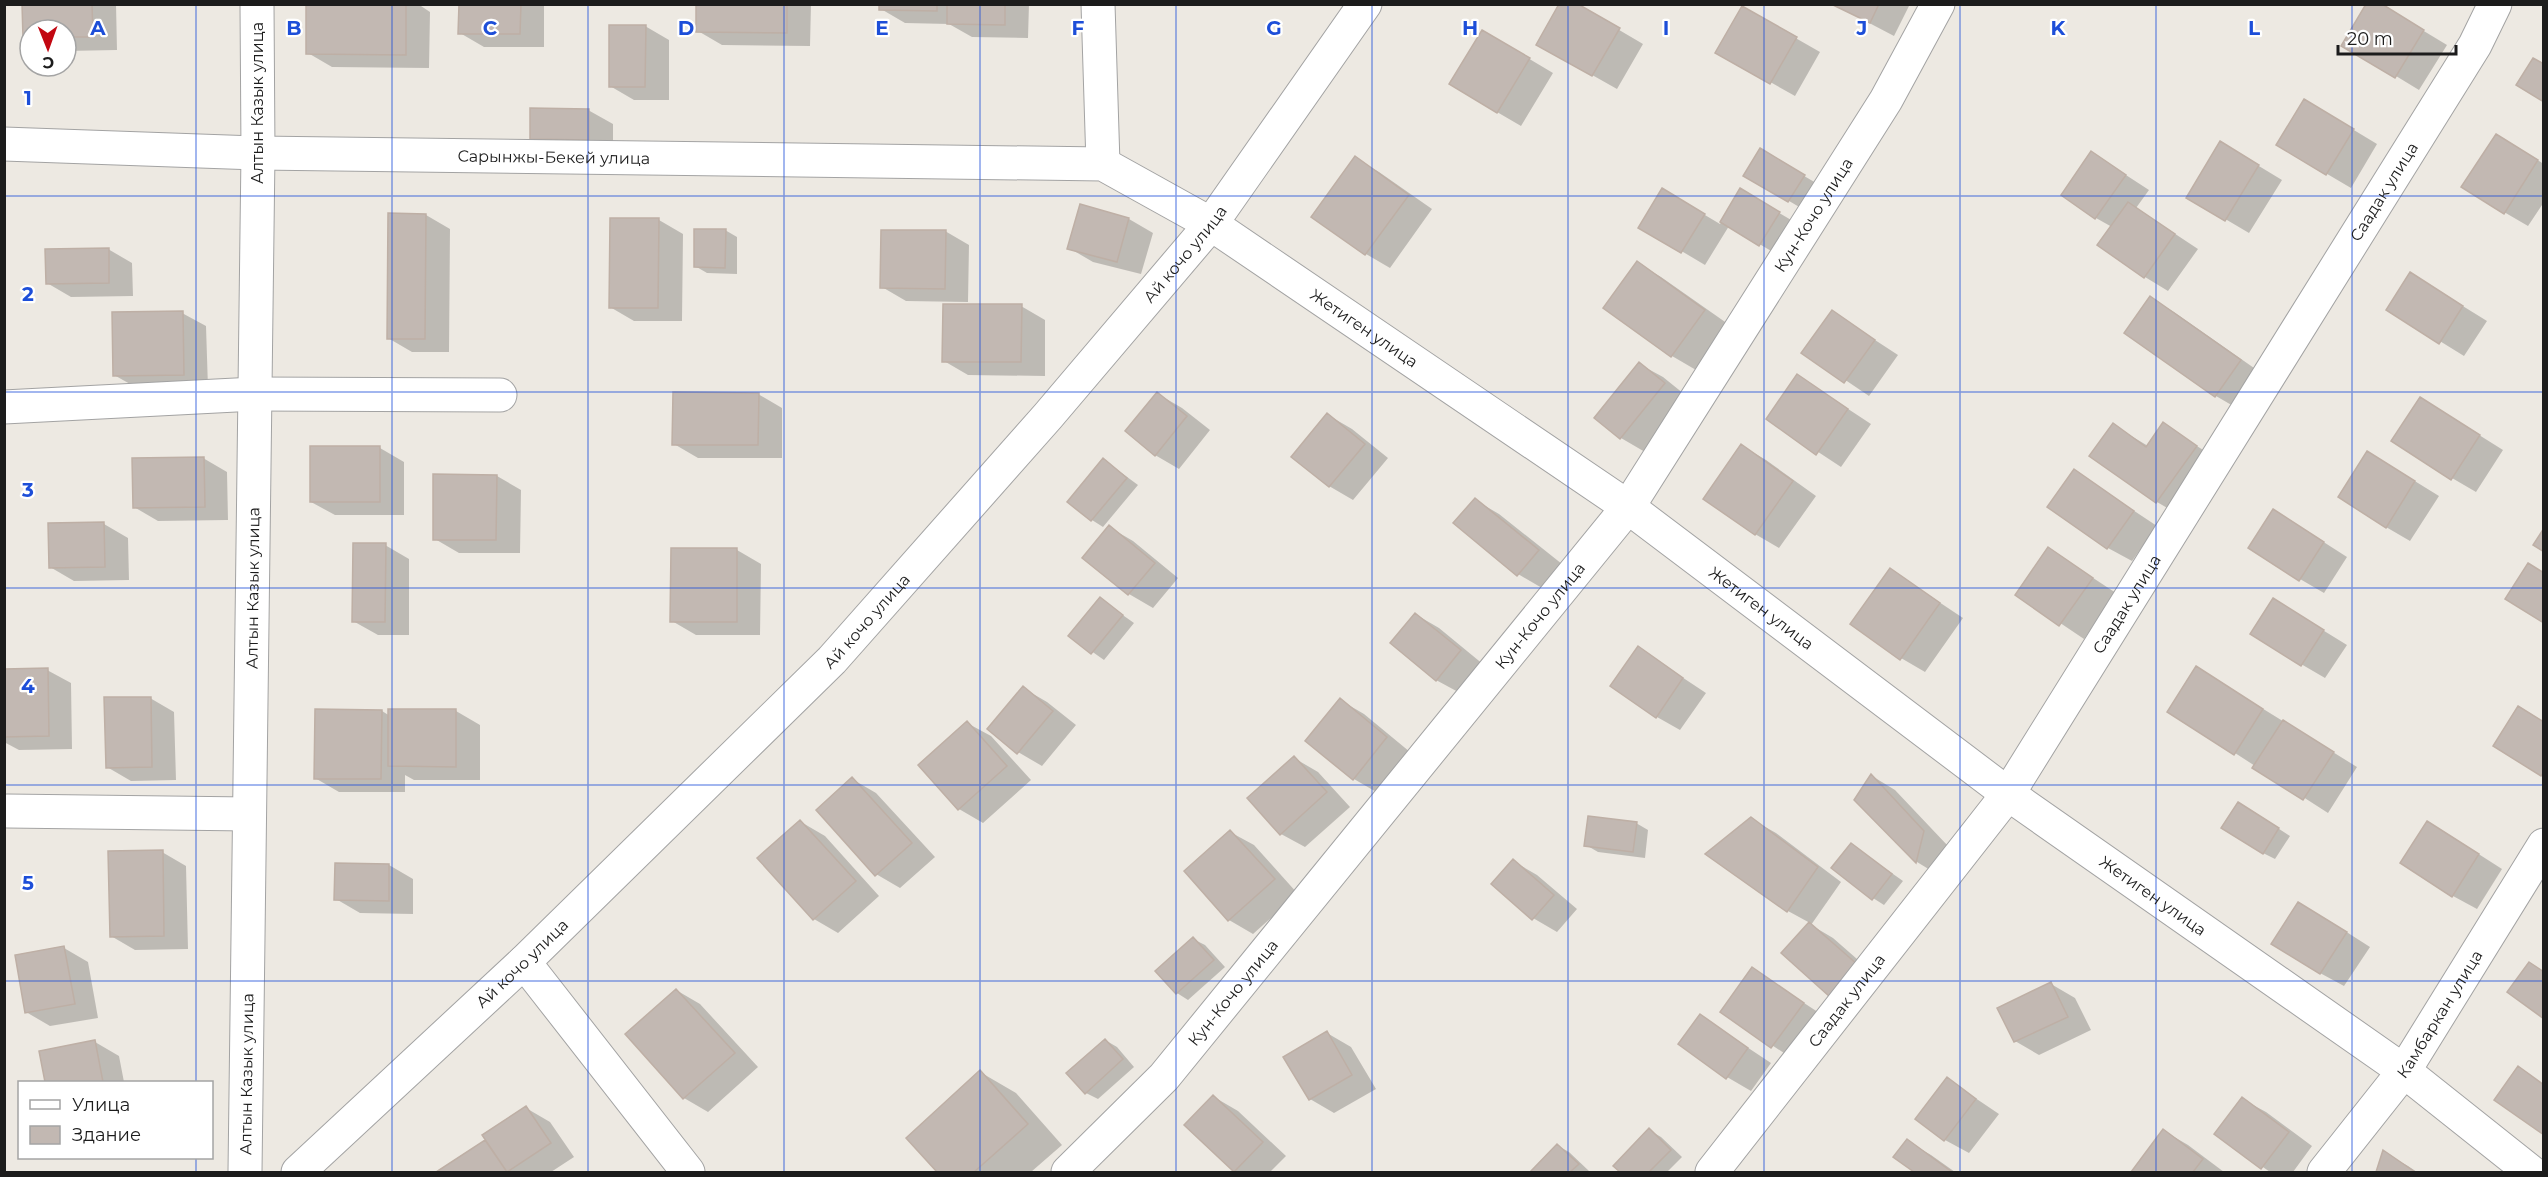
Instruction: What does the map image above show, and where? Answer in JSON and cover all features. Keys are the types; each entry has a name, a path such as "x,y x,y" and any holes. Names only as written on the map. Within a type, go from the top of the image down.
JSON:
{"street":[{"name":"Алтын Казык улица","path":"245,1173 258,153 257,4"},
{"path":"1098,4 1103,164"},
{"name":"Ай кочо улица","path":"298,1173 524,962 832,660 1048,416 1211,224 1365,4"},
{"name":"Кун-Кочо улица","path":"1068,1173 1164,1077 1628,507 1886,100 1938,4"},
{"name":"Саадак улица","path":"1712,1173 2008,794 2475,45 2495,4"},
{"name":"Сарынжы-Бекей улица","path":"4,144 258,153 1103,164"},
{"name":"Жетиген улица","path":"1103,164 1211,224 1628,507 2008,794 2404,1071 2531,1173"},
{"path":"4,407 255,394 500,395"},
{"path":"7,811 249,814"},
{"name":"Камбаркан улица","path":"2324,1173 2404,1071 2544,845"},
{"path":"524,962 688,1173"}],"building":[{"path":"22,4 92,4 93,37 78,37 78,18 22,18"},
{"path":"306,4 406,4 406,55 306,54"},
{"path":"459,4 521,4 520,34 458,34"},
{"path":"696,4 787,4 787,33 696,32"},
{"path":"879,4 937,4 937,11 879,10"},
{"path":"947,4 1005,4 1005,25 947,24"},
{"path":"1559,4 1578,4 1620,28 1592,76 1536,45"},
{"path":"1831,4 1879,4 1870,23"},
{"path":"2366,4 2382,4 2424,30 2395,78 2341,46"},
{"path":"1742,6 1797,37 1770,84 1715,53"},
{"path":"609,25 646,25 645,87 609,87"},
{"path":"1482,30 1530,58 1497,113 1449,84"},
{"path":"2533,58 2544,64 2544,102 2516,85"},
{"path":"2304,99 2354,129 2326,175 2276,145"},
{"path":"530,108 589,109 589,140 530,139"},
{"path":"2496,134 2538,160 2504,214 2461,187"},
{"path":"2220,141 2259,165 2225,221 2186,198"},
{"path":"1760,148 1805,175 1788,202 1743,176"},
{"path":"2091,151 2126,175 2095,219 2061,195"},
{"path":"1355,156 1409,195 1365,255 1311,217"},
{"path":"1662,188 1705,214 1681,253 1638,228"},
{"path":"1740,188 1780,212 1759,246 1720,222"},
{"path":"2128,202 2175,234 2144,278 2097,245"},
{"path":"1080,204 1129,218 1117,262 1067,249"},
{"path":"388,213 426,214 425,339 387,339"},
{"path":"610,218 659,218 658,308 609,308"},
{"path":"694,229 726,229 725,268 694,267"},
{"path":"881,230 946,230 945,289 880,288"},
{"path":"109,248 109,283 46,284 45,249"},
{"path":"1637,261 1705,310 1671,357 1603,308"},
{"path":"2410,272 2463,306 2439,344 2386,310"},
{"path":"2150,296 2241,360 2215,397 2124,333"},
{"path":"943,304 1022,304 1021,362 942,362"},
{"path":"1832,310 1875,340 1844,383 1801,353"},
{"path":"183,311 184,375 113,376 112,312"},
{"path":"1639,362 1665,383 1620,439 1594,418"},
{"path":"1797,374 1848,409 1816,455 1766,419"},
{"path":"673,392 759,393 758,445 672,445"},
{"path":"1157,392 1187,416 1155,456 1125,431"},
{"path":"2420,397 2480,435 2451,480 2391,441"},
{"path":"1327,413 1365,444 1329,487 1291,457"},
{"path":"2163,422 2197,446 2156,503 2089,456 2113,423 2146,447"},
{"path":"1741,444 1793,481 1755,535 1703,499"},
{"path":"310,446 380,446 380,502 310,502"},
{"path":"2367,451 2415,481 2386,528 2338,497"},
{"path":"204,457 205,507 133,508 132,458"},
{"path":"1103,458 1127,478 1091,521 1067,502"},
{"path":"2074,469 2134,511 2107,549 2047,507"},
{"path":"433,474 497,475 496,540 433,540"},
{"path":"1475,498 1539,550 1517,576 1453,523"},
{"path":"2273,509 2324,542 2299,581 2248,548"},
{"path":"104,522 105,567 49,568 48,523"},
{"path":"1109,525 1155,563 1128,595 1082,558"},
{"path":"2544,528 2544,552 2533,545"},
{"path":"353,543 386,543 385,622 352,622"},
{"path":"2048,547 2093,578 2059,626 2015,595"},
{"path":"671,548 737,548 737,622 670,622"},
{"path":"2528,563 2544,573 2544,623 2505,599"},
{"path":"1890,568 1940,603 1900,660 1850,624"},
{"path":"1100,597 1123,615 1091,654 1068,636"},
{"path":"2273,598 2324,630 2301,666 2250,634"},
{"path":"1415,613 1461,650 1436,681 1390,643"},
{"path":"1638,646 1683,678 1656,718 1610,686"},
{"path":"2196,666 2263,709 2234,755 2167,712"},
{"path":"48,668 49,736 4,737 4,669"},
{"path":"1023,686 1053,711 1017,754 987,729"},
{"path":"104,697 151,697 152,767 106,768"},
{"path":"1340,698 1387,737 1353,780 1305,741"},
{"path":"2518,706 2544,722 2544,772 2541,776 2493,746"},
{"path":"315,709 382,710 381,779 314,779"},
{"path":"388,709 456,709 456,767 388,766"},
{"path":"2283,720 2334,752 2303,800 2252,768"},
{"path":"967,721 1007,766 958,810 918,765"},
{"path":"1294,756 1327,792 1280,835 1247,798"},
{"path":"1871,774 1924,831 1916,863 1854,800"},
{"path":"852,777 912,843 875,876 816,810"},
{"path":"2238,802 2279,828 2263,854 2221,828"},
{"path":"1588,816 1637,822 1633,852 1584,846"},
{"path":"1751,817 1818,867 1787,912 1705,854"},
{"path":"800,820 856,881 813,920 757,858"},
{"path":"2427,821 2479,854 2452,897 2400,863"},
{"path":"1230,830 1275,879 1228,921 1184,871"},
{"path":"1851,843 1892,874 1872,900 1831,868"},
{"path":"163,850 164,936 110,937 108,851"},
{"path":"1513,859 1554,895 1532,920 1491,884"},
{"path":"335,863 389,864 389,901 334,900"},
{"path":"2298,902 2347,932 2320,974 2271,944"},
{"path":"1809,922 1858,965 1830,997 1781,953"},
{"path":"1193,937 1214,960 1176,994 1155,971"},
{"path":"64,946 75,1004 25,1013 15,955"},
{"path":"2529,962 2544,972 2544,1019 2507,992"},
{"path":"1752,967 1804,1003 1771,1048 1720,1012"},
{"path":"2051,982 2068,1017 2014,1042 1997,1008"},
{"path":"676,989 735,1053 683,1099 625,1034"},
{"path":"1700,1014 1748,1048 1726,1079 1678,1044"},
{"path":"1327,1031 1352,1075 1309,1100 1283,1057"},
{"path":"1105,1039 1123,1059 1085,1094 1066,1073"},
{"path":"95,1040 103,1081 45,1081 39,1051"},
{"path":"2518,1066 2544,1085 2544,1135 2494,1100"},
{"path":"980,1070 1028,1124 974,1172 937,1172 906,1138"},
{"path":"1947,1077 1976,1099 1944,1141 1915,1119"},
{"path":"1213,1095 1263,1142 1234,1172 1184,1125"},
{"path":"2242,1097 2289,1132 2261,1169 2214,1134"},
{"path":"526,1106 551,1143 507,1172 482,1135"},
{"path":"1649,1128 1671,1150 1649,1172 1620,1172 1613,1166"},
{"path":"2163,1129 2203,1159 2193,1172 2131,1172"},
{"path":"1907,1139 1952,1172 1914,1172 1893,1157"},
{"path":"485,1140 507,1172 436,1172"},
{"path":"1557,1144 1579,1164 1570,1172 1530,1172"},
{"path":"2383,1150 2415,1172 2376,1172"}]}
